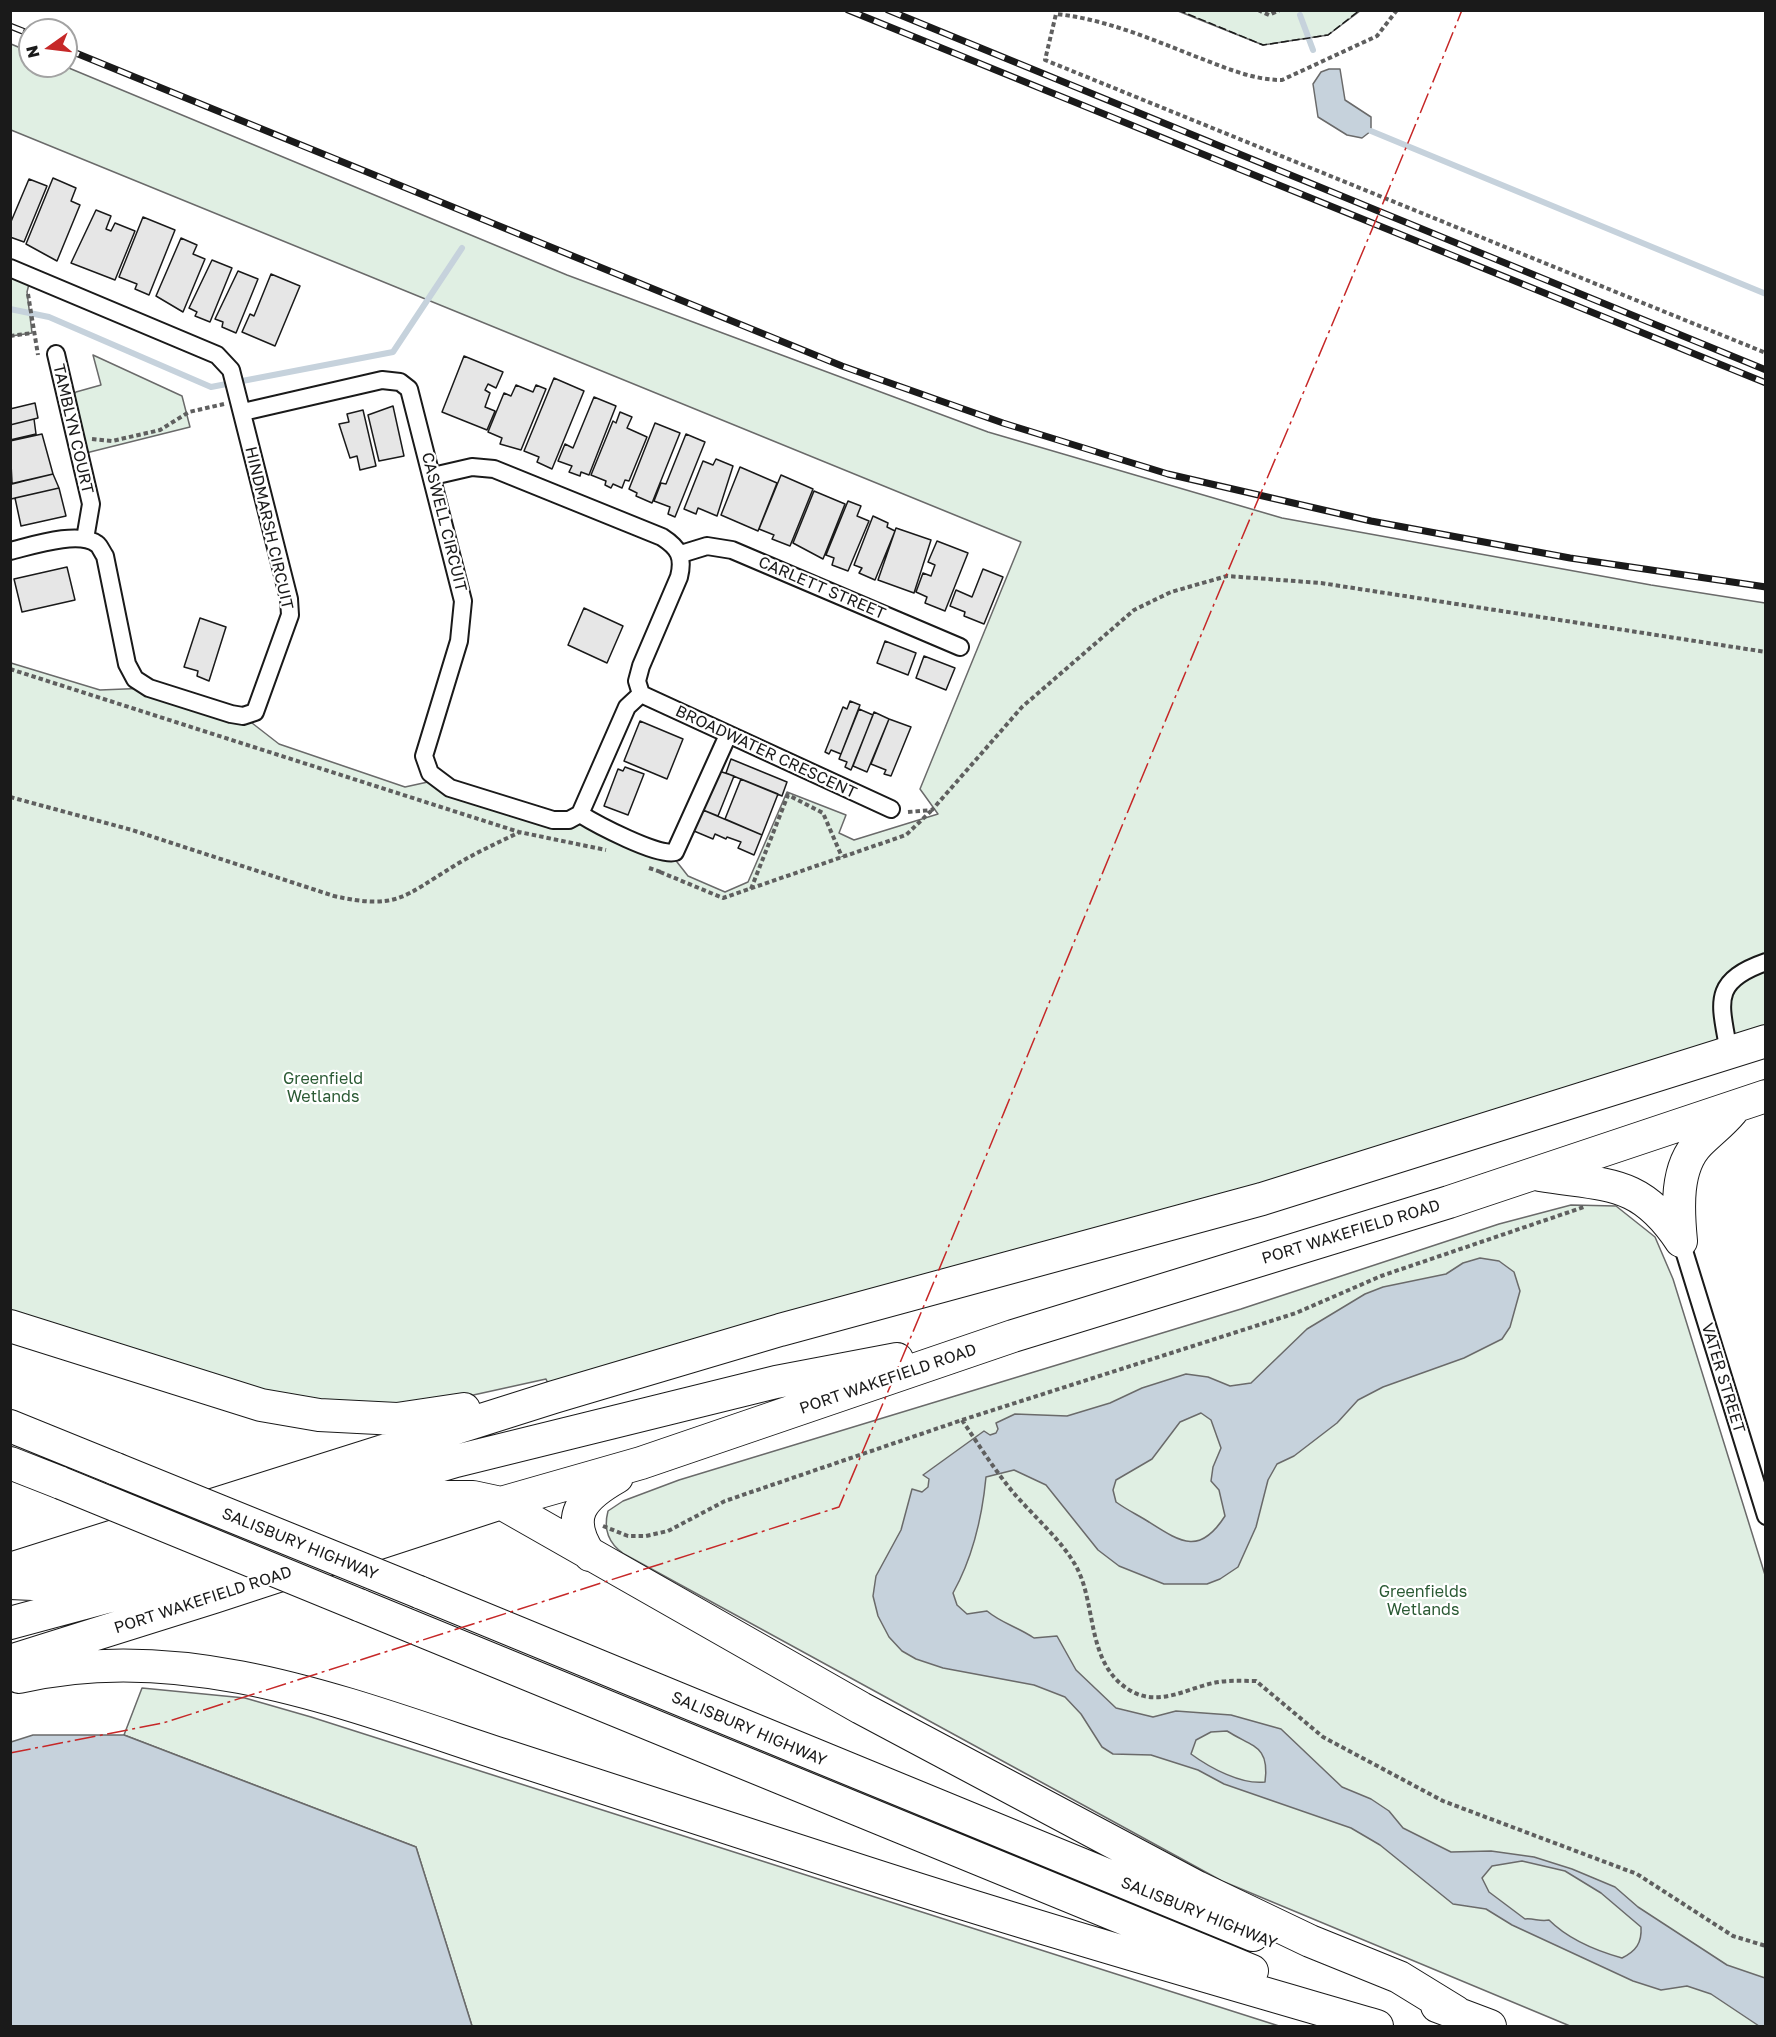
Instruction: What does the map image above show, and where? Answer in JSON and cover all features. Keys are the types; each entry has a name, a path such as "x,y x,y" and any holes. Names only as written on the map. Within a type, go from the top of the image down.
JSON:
{"highway":[{"path":"10,1569 554,1397 780,1330 1262,1199 1766,1041"},
{"path":"1681,1241 1678,1208 1683,1176 1692,1152 1751,1101"},
{"name":"PORT WAKEFIELD ROAD","path":"10,1660 214,1597 501,1503 641,1463 1013,1336 1536,1174 1751,1101"},
{"path":"1536,1174 1633,1192 1650,1203 1668,1221 1681,1241"},
{"path":"10,1326 261,1405 319,1415 397,1419 554,1397"},
{"path":"10,1583 33,1584 53,1580 479,1455 776,1382 1013,1336"},
{"name":"SALISBURY HIGHWAY","path":"10,1426 1398,1994 1456,2012 1490,2026"},
{"name":"SALISBURY HIGHWAY","path":"10,1463 1382,2026"},
{"path":"590,1555 582,1542 578,1528 581,1504 594,1490 641,1463"},
{"path":"10,1623 125,1592 427,1497 473,1497 501,1503 861,1708 1186,1881 1310,1941 1399,1977 1456,2012"},
{"path":"10,1679 57,1668 144,1665 189,1668 255,1679 370,1712 957,1903 1377,2026"}],"street":[{"name":"HINDMARSH CIRCUIT","path":"10,268 217,355 231,370 238,394 236,413 289,599 290,615 255,712 243,716 231,714 148,688 135,679 127,663 105,556 98,544 85,539"},
{"name":"TAMBLYN COURT","path":"56,354 91,504 85,539"},
{"name":"CASWELL CIRCUIT","path":"236,413 382,380 400,382 410,389 461,587 463,614 459,641 424,748 427,768 437,780 450,788 548,818 569,820 580,814"},
{"path":"433,476 472,467 494,470 662,537 674,545 681,554 679,577 640,666 637,681 641,694 627,707 580,814 648,847 670,853 679,848 728,735"},
{"path":"10,551 69,538 85,539"},
{"name":"CARLETT STREET","path":"681,554 707,546 732,550 960,647"},
{"name":"BROADWATER CRESCENT","path":"641,694 891,809"},
{"path":"1729,1053 1720,1001 1724,989 1743,972 1766,962"},
{"name":"VATER STREET","path":"1681,1241 1766,1516"}],"path":[{"path":"1258,10 1269,15 1280,10"},
{"path":"1397,10 1377,36 1282,80 1266,80 1232,70 1086,17 1054,12 1045,60 1766,353"},
{"path":"10,336 32,333 27,292"},
{"path":"85,438 112,441 160,430 189,412 226,403 236,413"},
{"path":"642,865 723,898 909,833 1022,707 1134,610 1171,592 1215,577 1321,584 1766,652"},
{"path":"10,669 519,832 614,853"},
{"path":"751,890 788,795 823,813 842,857"},
{"path":"10,797 132,830 334,896 361,902 382,902 421,889 453,867 548,818"},
{"path":"891,809 906,812 932,810"},
{"path":"648,847 661,872"},
{"path":"598,1524 628,1536 646,1536 668,1531 725,1501 962,1420 1296,1313 1382,1276 1595,1203 1609,1186"},
{"path":"962,1420 1011,1489 1070,1557 1082,1580 1092,1634 1103,1659 1116,1679 1132,1691 1156,1697 1180,1694 1219,1682 1256,1681 1323,1737 1443,1801 1637,1874 1733,1936 1766,1946"}],"green space":[{"path":"1178,11 1360,11 1328,35 1263,45"},
{"name":"Greenfield Wetlands","path":"11,44 18,47 18,78 78,78 78,72 567,275 988,432 1282,518 1651,585 1765,603 1765,1041 554,1397 546,1379 428,1405 321,1406 11,1319 11,663 100,690 149,688 243,716 279,744 405,787 437,780 569,820 670,853 688,876 725,892 748,882 787,792 846,815 839,833 854,840 938,814 920,789 1021,542 11,130"},
{"path":"10,268 31,276 27,292 32,333 11,336"},
{"path":"93,355 182,396 190,427 82,454 72,396 76,392 101,385"},
{"name":"Greenfields Wetlands","path":"1571,1205 1616,1206 1655,1237 1673,1279 1765,1575 1765,2026 1570,2026 1222,1881 624,1554 614,1546 608,1536 606,1524 608,1511 623,1501 679,1480 1241,1309 1499,1224"},
{"path":"142,1688 245,1698 311,1717 1279,2026 472,2026 416,1847 124,1735"}],"shaded area":[{"path":"1340,69 1345,100 1371,117 1371,131 1362,138 1347,135 1318,117 1313,84 1321,72"},
{"path":"1480,1258 1499,1261 1514,1272 1520,1291 1510,1327 1502,1339 1464,1358 1383,1387 1358,1400 1337,1423 1294,1456 1277,1464 1268,1480 1256,1527 1238,1567 1220,1579 1207,1584 1164,1584 1119,1566 1098,1550 1046,1485 1014,1470 986,1477 976,1537 953,1593 957,1605 967,1614 987,1611 1034,1638 1057,1636 1076,1670 1116,1708 1153,1717 1176,1711 1231,1715 1281,1729 1342,1787 1371,1799 1389,1811 1403,1828 1451,1852 1491,1851 1534,1857 1572,1869 1615,1887 1638,1907 1727,1965 1765,1978 1765,2026 1759,2026 1711,1994 1687,1986 1661,1990 1633,1981 1512,1925 1486,1909 1453,1904 1380,1845 1351,1828 1224,1784 1198,1770 1151,1755 1113,1754 1102,1747 1081,1714 1065,1697 1034,1685 943,1668 916,1659 902,1651 889,1637 878,1616 873,1596 876,1576 901,1530 912,1489 922,1492 928,1487 929,1479 923,1475 984,1431 990,1435 996,1433 998,1429 996,1423 1015,1414 1067,1416 1110,1403 1142,1388 1186,1374 1208,1377 1230,1386 1251,1383 1307,1329 1365,1294 1383,1287 1446,1274 1463,1263","holes":["1201,1413 1211,1420 1221,1448 1213,1467 1211,1481 1219,1490 1225,1516 1207,1536 1199,1541 1190,1542 1171,1535 1120,1505 1116,1502 1113,1490 1116,1480 1152,1459 1180,1422","1227,1731 1257,1749 1265,1761 1265,1782 1236,1778 1207,1765 1191,1754 1196,1740 1211,1732","1522,1861 1565,1871 1601,1893 1641,1927 1637,1946 1622,1958 1583,1943 1565,1933 1549,1920 1525,1919 1489,1892 1482,1878 1492,1866"]},
{"path":"33,1735 124,1735 416,1847 472,2026 11,2026 11,1742"}],"building":[{"path":"53,178 76,188 71,201 80,205 57,261 26,244"},
{"path":"29,179 47,186 24,242 10,237 10,224"},
{"path":"96,210 111,216 106,229 111,231 115,223 135,231 115,280 71,263"},
{"path":"143,217 175,230 149,295 135,289 137,284 119,277"},
{"path":"181,238 197,245 193,254 205,259 183,312 156,296"},
{"path":"212,260 232,268 210,322 195,316 197,312 189,308"},
{"path":"238,271 258,279 236,333 222,327 223,322 215,319"},
{"path":"271,274 300,286 275,346 242,332 250,314 254,316"},
{"path":"464,356 503,372 496,388 488,384 485,390 490,393 485,407 495,411 487,430 442,412"},
{"path":"554,378 584,391 552,469 537,462 539,457 524,451"},
{"path":"516,385 533,392 536,385 546,389 521,450 500,444 502,438 488,432 504,393 511,396"},
{"path":"594,397 616,406 589,475 581,472 580,476 569,472 572,466 558,461 565,444 573,448"},
{"path":"35,403 38,418 10,425 10,409"},
{"path":"393,406 404,456 379,461 368,415"},
{"path":"363,410 376,466 360,470 357,456 350,458 339,424 349,422 347,414"},
{"path":"620,412 632,417 627,428 647,437 629,481 625,480 622,488 613,484 611,488 605,485 606,481 591,475 613,421 616,423"},
{"path":"34,419 36,434 10,440 10,425"},
{"path":"655,423 680,433 652,503 636,496 637,493 629,489"},
{"path":"42,434 53,474 12,484 10,441"},
{"path":"686,434 705,442 675,517 668,514 670,507 654,501 661,483 666,484"},
{"path":"716,459 733,466 717,516 698,508 696,514 684,509 703,461 713,465"},
{"path":"740,467 777,483 758,531 721,515"},
{"path":"53,474 59,488 11,499 10,484"},
{"path":"781,475 813,489 790,546 772,539 774,535 759,529"},
{"path":"59,488 66,516 21,526 15,498"},
{"path":"814,491 845,504 823,559 793,543"},
{"path":"848,501 861,506 857,516 869,521 848,571 832,565 834,558 826,555"},
{"path":"873,516 888,523 887,527 895,531 875,580 859,573 862,568 854,565"},
{"path":"896,528 931,540 914,593 878,580"},
{"path":"937,541 968,553 945,611 925,603 927,597 916,592 923,573 931,576 935,565 928,562"},
{"path":"67,567 75,600 22,612 14,579"},
{"path":"983,569 1003,577 984,624 964,616 965,612 950,606 956,590 972,597"},
{"path":"584,608 623,626 607,663 568,645"},
{"path":"200,618 226,627 209,681 197,676 198,671 184,667"},
{"path":"885,641 916,653 908,675 877,663"},
{"path":"924,656 955,668 946,690 916,678"},
{"path":"850,701 860,705 841,754 831,750 829,754 825,752 843,707 847,709"},
{"path":"859,709 873,715 851,770 845,767 847,762 839,759"},
{"path":"874,712 889,719 867,772 853,766"},
{"path":"889,719 911,727 891,776 884,774 886,770 871,764"},
{"path":"640,721 683,739 667,779 624,761"},
{"path":"731,759 787,782 782,796 726,773"},
{"path":"625,767 644,774 628,815 604,806 618,769 623,771"},
{"path":"719,771 734,776 718,816 703,810"},
{"path":"741,779 778,794 762,835 725,819"},
{"path":"703,810 762,835 754,855 738,848 741,842 715,834 713,839 694,831"}],"waterway":[{"path":"1300,15 1313,50"},
{"path":"1371,131 1766,294"},
{"path":"10,309 49,317 211,387 393,352 462,248"}],"railway":[{"path":"848,10 1766,383"},
{"path":"888,10 1766,370"},
{"path":"10,26 18,29"},
{"path":"78,54 842,366 1003,423 1168,474 1371,521 1570,558 1766,587"}],"fence":[{"path":"1178,10 1263,45 1328,35 1360,10"}],"power":[{"path":"10,1753 163,1723 839,1507 1462,10"}]}
